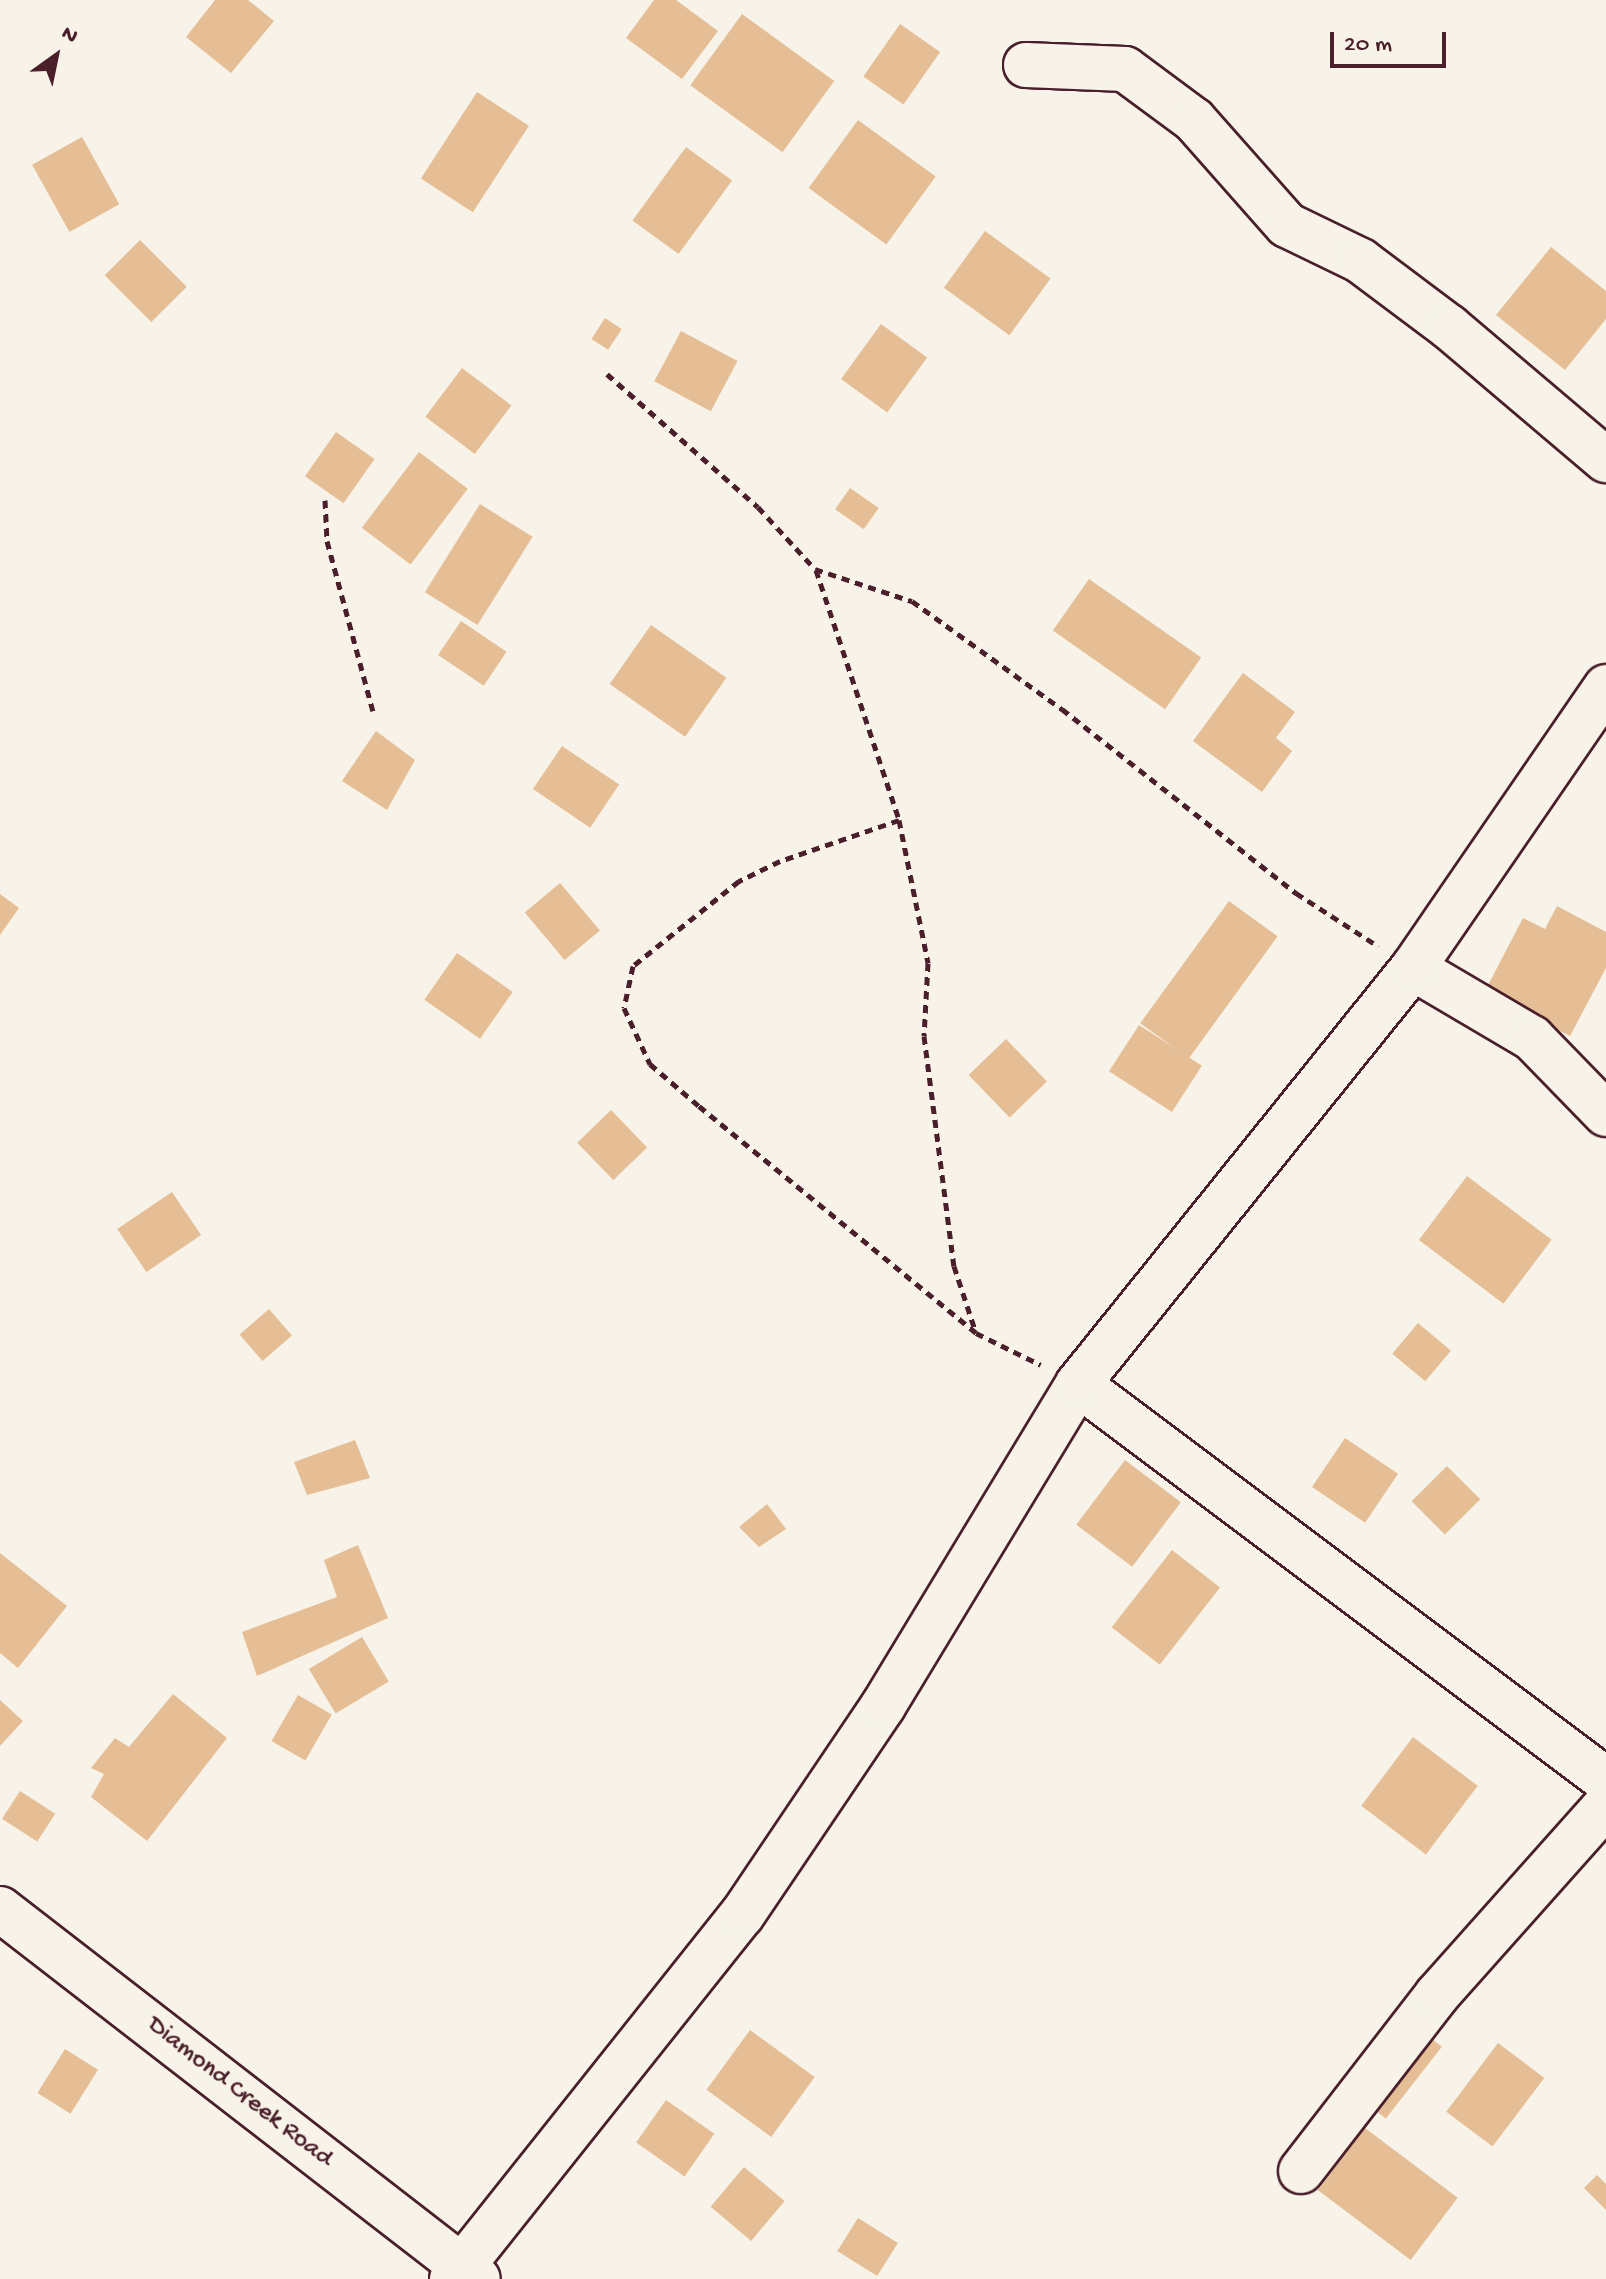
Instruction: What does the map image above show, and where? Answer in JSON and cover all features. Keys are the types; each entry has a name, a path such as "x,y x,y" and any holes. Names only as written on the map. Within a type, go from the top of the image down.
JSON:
{"street":[{"path":"1026,65 1125,69 1194,120 1287,225 1361,261 1449,327 1606,460"},
{"path":"464,2275 742,1915 883,1706 1078,1384 1413,968 1606,687"},
{"path":"1413,968 1532,1038 1606,1114"},
{"path":"1078,1384 1606,1780"},
{"path":"1301,2171 1437,1995 1606,1805"},
{"name":"Diamond Creek Road","path":"0,1909 464,2275"}],"path":[{"path":"607,374 758,507 815,569 899,820 928,963 924,1036 954,1266 976,1333"},
{"path":"325,500 327,541 373,711"},
{"path":"815,569 912,601 1062,709 1296,893 1413,968"},
{"path":"899,820 780,861 739,881 633,966 624,1008 650,1064 976,1333 1078,1384"}],"building":[{"path":"215,0 248,0 274,21 231,73 186,37"},
{"path":"654,0 676,0 718,31 682,79 626,38"},
{"path":"742,14 834,81 783,152 690,85"},
{"path":"900,24 940,52 903,105 863,76"},
{"path":"477,92 529,126 473,212 421,178"},
{"path":"858,120 936,176 886,244 809,188"},
{"path":"82,137 119,204 69,232 32,165"},
{"path":"686,147 732,181 679,254 633,221"},
{"path":"985,231 1051,279 1009,335 944,288"},
{"path":"140,240 187,287 151,322 105,275"},
{"path":"1551,247 1606,291 1606,319 1565,370 1496,315"},
{"path":"605,318 622,329 608,350 591,339"},
{"path":"881,324 927,358 887,413 841,379"},
{"path":"681,331 738,361 711,411 654,381"},
{"path":"462,368 512,405 475,454 425,417"},
{"path":"336,432 375,459 344,503 305,476"},
{"path":"419,452 468,489 411,565 362,528"},
{"path":"850,488 879,508 864,529 835,509"},
{"path":"480,504 533,537 477,625 425,592"},
{"path":"1089,579 1201,658 1165,709 1053,631"},
{"path":"461,621 507,652 484,686 438,655"},
{"path":"651,625 726,678 685,737 610,684"},
{"path":"1243,673 1295,712 1276,738 1292,751 1262,792 1193,741"},
{"path":"376,731 415,760 387,810 342,781"},
{"path":"562,746 619,785 590,828 533,789"},
{"path":"560,883 600,930 565,960 525,913"},
{"path":"0,894 19,908 0,935"},
{"path":"1229,901 1278,936 1189,1058 1140,1023"},
{"path":"1557,906 1606,932 1606,968 1570,1036 1485,991 1523,918 1545,929"},
{"path":"457,953 513,992 480,1039 424,1000"},
{"path":"1139,1025 1202,1066 1172,1112 1109,1071"},
{"path":"1006,1039 1047,1081 1010,1118 969,1075"},
{"path":"611,1110 647,1147 613,1180 577,1143"},
{"path":"1467,1176 1552,1240 1504,1304 1419,1240"},
{"path":"172,1192 201,1235 146,1272 117,1229"},
{"path":"269,1309 292,1335 263,1361 240,1335"},
{"path":"1418,1323 1451,1351 1425,1381 1392,1354"},
{"path":"1345,1438 1398,1474 1365,1523 1312,1487"},
{"path":"355,1440 370,1478 307,1495 294,1462"},
{"path":"1125,1460 1181,1502 1132,1567 1076,1525"},
{"path":"1447,1466 1480,1499 1445,1535 1412,1501"},
{"path":"767,1504 786,1529 759,1547 739,1527"},
{"path":"358,1545 388,1618 257,1676 242,1632 337,1597 324,1560"},
{"path":"1172,1550 1220,1588 1160,1665 1112,1627"},
{"path":"0,1553 67,1606 18,1668 0,1653"},
{"path":"362,1637 389,1682 336,1714 309,1669"},
{"path":"173,1694 227,1738 147,1841 91,1797 104,1774 91,1768 115,1738 129,1747"},
{"path":"298,1695 332,1714 305,1760 272,1741"},
{"path":"0,1700 23,1721 0,1746"},
{"path":"1413,1737 1478,1786 1426,1854 1361,1806"},
{"path":"20,1791 55,1814 37,1842 2,1819"},
{"path":"1419,2029 1442,2047 1386,2119 1363,2101"},
{"path":"750,2030 815,2077 771,2137 707,2090"},
{"path":"1498,2043 1544,2078 1493,2147 1446,2112"},
{"path":"65,2049 98,2070 71,2114 37,2093"},
{"path":"666,2100 714,2134 685,2176 636,2143"},
{"path":"1365,2128 1458,2198 1411,2260 1318,2190"},
{"path":"744,2167 785,2201 751,2241 711,2207"},
{"path":"1597,2175 1606,2184 1606,2210 1584,2188"},
{"path":"858,2218 898,2243 877,2276 837,2251"}]}
